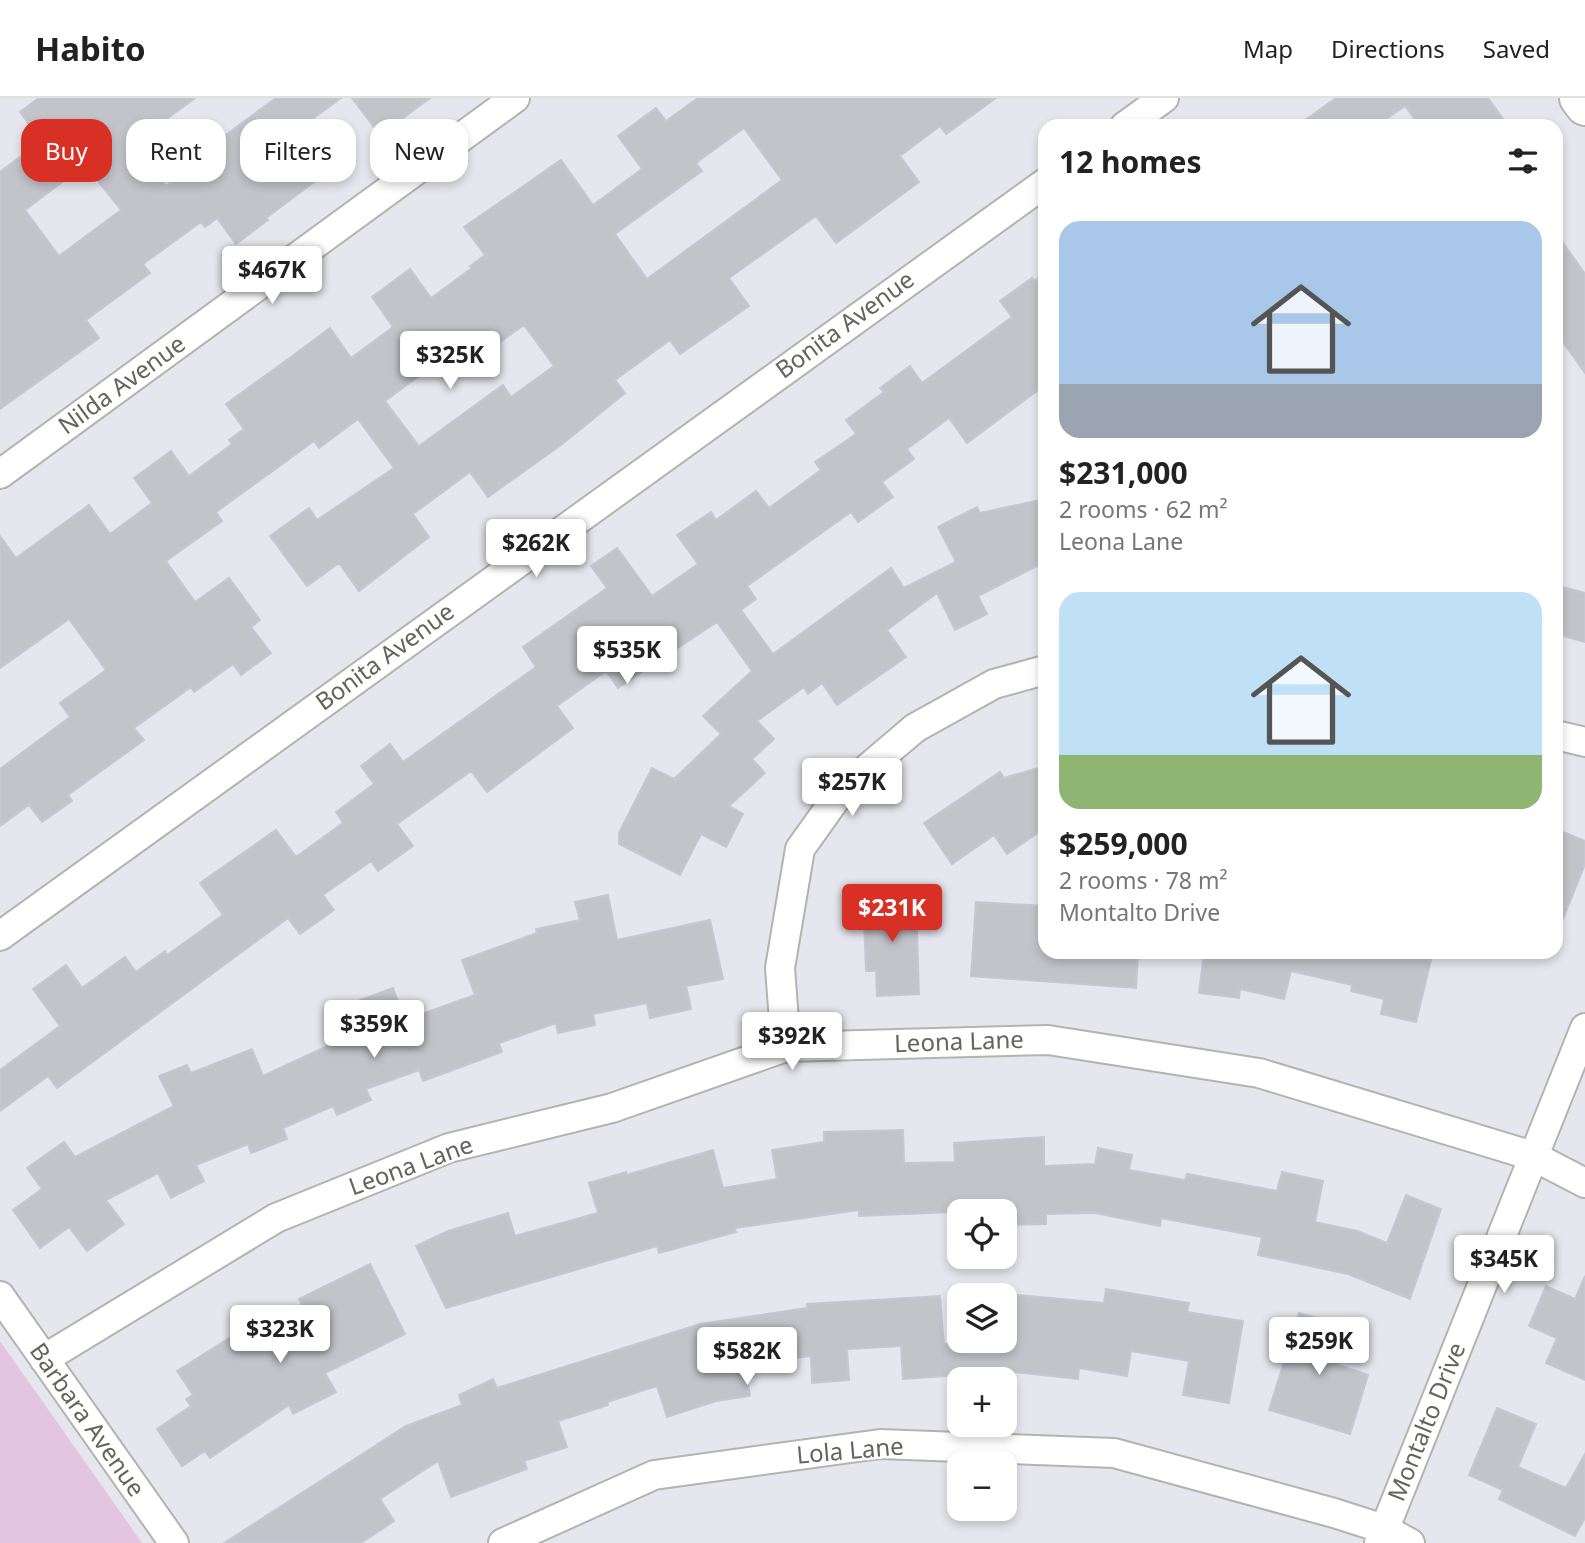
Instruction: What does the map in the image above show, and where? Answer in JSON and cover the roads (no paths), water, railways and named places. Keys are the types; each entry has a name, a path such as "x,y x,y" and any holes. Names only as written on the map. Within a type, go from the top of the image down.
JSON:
{"main road":[{"path":"1579,98 1585,106"}],"street":[{"name":"Nilda Avenue","path":"0,474 516,98"},
{"path":"1135,119 1164,98"},
{"name":"Bonita Avenue","path":"0,936 1038,188"},
{"path":"786,1048 780,968 800,849 842,790 915,728 994,684 1038,672"},
{"path":"1563,737 1585,742"},
{"name":"Montalto Drive","path":"1382,1536 1585,1028"},
{"name":"Leona Lane","path":"44,1359 276,1218 449,1147 612,1108 786,1048 1048,1040 1259,1073 1533,1156 1585,1183"},
{"name":"Barbara Avenue","path":"0,1296 174,1543"},
{"name":"Lola Lane","path":"503,1543 654,1475 880,1444 1114,1453 1410,1543"}]}
